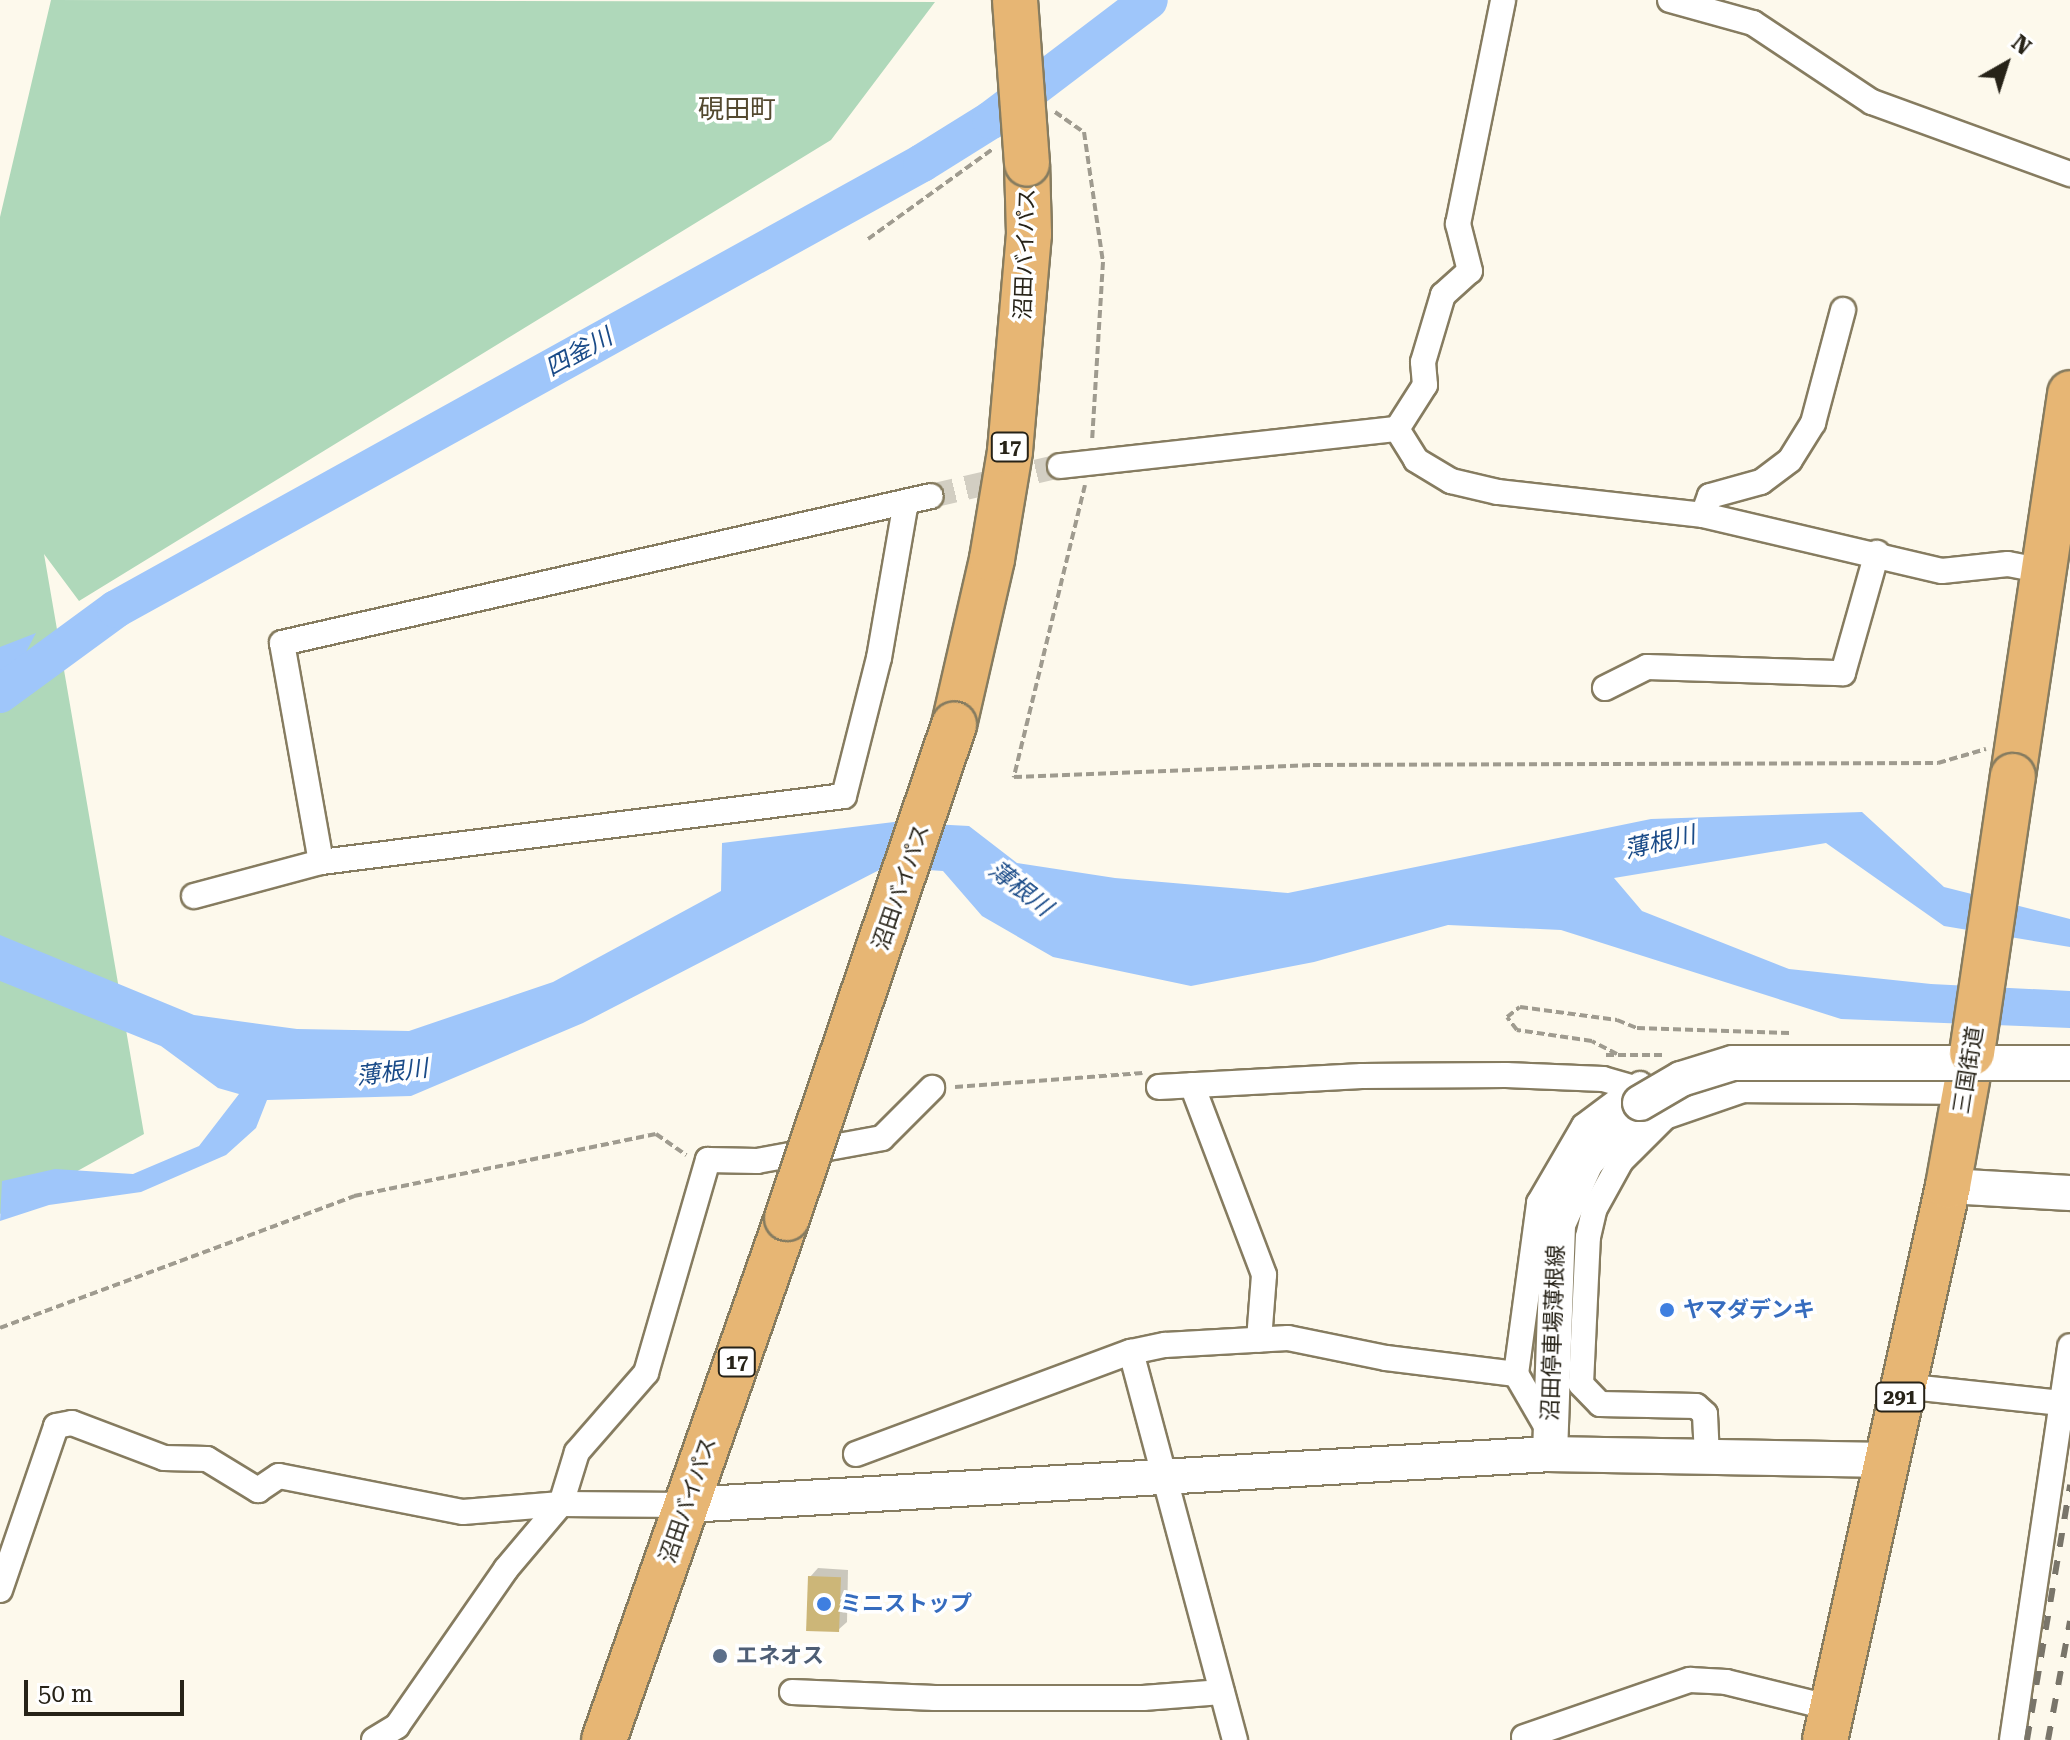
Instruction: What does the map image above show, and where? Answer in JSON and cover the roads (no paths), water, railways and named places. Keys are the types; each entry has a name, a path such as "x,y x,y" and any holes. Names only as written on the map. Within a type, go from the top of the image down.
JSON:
{"highway":[{"name":"沼田バイパス","path":"604,1740 787,1218 954,725 992,559 1010,451 1029,234 1012,154 1015,0"},
{"name":"三国街道","path":"1829,1724 1948,1186 1969,1072 2070,393"}],"main road":[{"name":"沼田停車場薄根線","path":"1550,1443 1558,1224 1586,1162 1635,1095 1697,1072 1746,1061 2070,1063"},
{"path":"1948,1186 2070,1193"},
{"path":"687,1505 1165,1475 1550,1443 1707,1457 1885,1460"}],"street":[{"path":"1397,429 1425,385 1423,362 1443,295 1470,271 1458,224 1503,0"},
{"path":"1670,0 1753,23 1872,102 2070,174"},
{"path":"1703,515 1710,496 1761,482 1790,460 1813,423 1843,310"},
{"path":"1060,466 1397,429"},
{"path":"1397,429 1416,460 1451,481 1498,492 1703,515 1877,553 1942,571 2008,564 2044,571"},
{"path":"321,862 282,643 931,496"},
{"path":"194,896 321,862 844,796 879,658 906,502"},
{"path":"1605,688 1647,667 1843,673 1877,553"},
{"path":"1707,1457 1705,1414 1696,1406 1600,1404 1581,1384 1594,1210 1621,1161 1665,1117 1718,1096 1743,1090 1829,1087 1969,1072"},
{"path":"1159,1087 1506,1075 1603,1079 1635,1095"},
{"path":"1550,1443 1516,1374 1539,1203 1584,1126 1635,1095 1643,1083 1718,1096"},
{"path":"1192,1085 1264,1275 1259,1340"},
{"path":"374,1740 397,1726 506,1569 561,1504 577,1452 646,1373 708,1160 757,1161 882,1138 932,1088"},
{"path":"856,1454 1131,1352 1165,1345 1288,1338 1386,1358 1516,1374"},
{"path":"2012,1740 2046,1526 2070,1346"},
{"path":"1131,1352 1235,1740"},
{"path":"1902,1386 2061,1403"},
{"path":"0,1590 56,1426 72,1423 164,1458 207,1459 258,1490 279,1476 463,1512 561,1504 687,1505"},
{"path":"1524,1737 1690,1680 1726,1682 1829,1724"},
{"path":"792,1692 935,1698 1143,1698 1222,1692"}],"water":[{"path":"36,633 25,654 0,675 0,647"},
{"name":"薄根川","path":"1862,812 1944,887 2070,919 2070,947 1944,926 1826,843 1614,878 1642,911 1789,969 1931,984 2070,991 2070,1028 1841,1019 1561,930 1448,925 1314,962 1191,986 1053,957 982,916 943,871 885,867 583,1023 411,1096 267,1100 256,1128 226,1155 141,1192 49,1205 0,1221 2,1181 55,1169 133,1174 199,1146 239,1094 218,1088 161,1046 0,981 0,935 194,1015 297,1029 409,1031 553,982 721,891 722,843 894,822 969,826 1017,863 1115,878 1288,893 1651,819"}],"waterway":[{"name":"四釜川","path":"0,694 116,609 922,163 991,120 1149,0"}],"tunnel":[{"path":"931,496 1060,466"}],"railway":[{"path":"2027,1740 2070,1485"},
{"path":"2048,1740 2070,1621"}],"place":[{"name":"ヤマダデンキ","path":"1667,1310"},
{"name":"ミニストップ","path":"824,1604"},
{"name":"エネオス","path":"720,1656"}],"district":[{"name":"硯田町","path":"737,110"}]}
